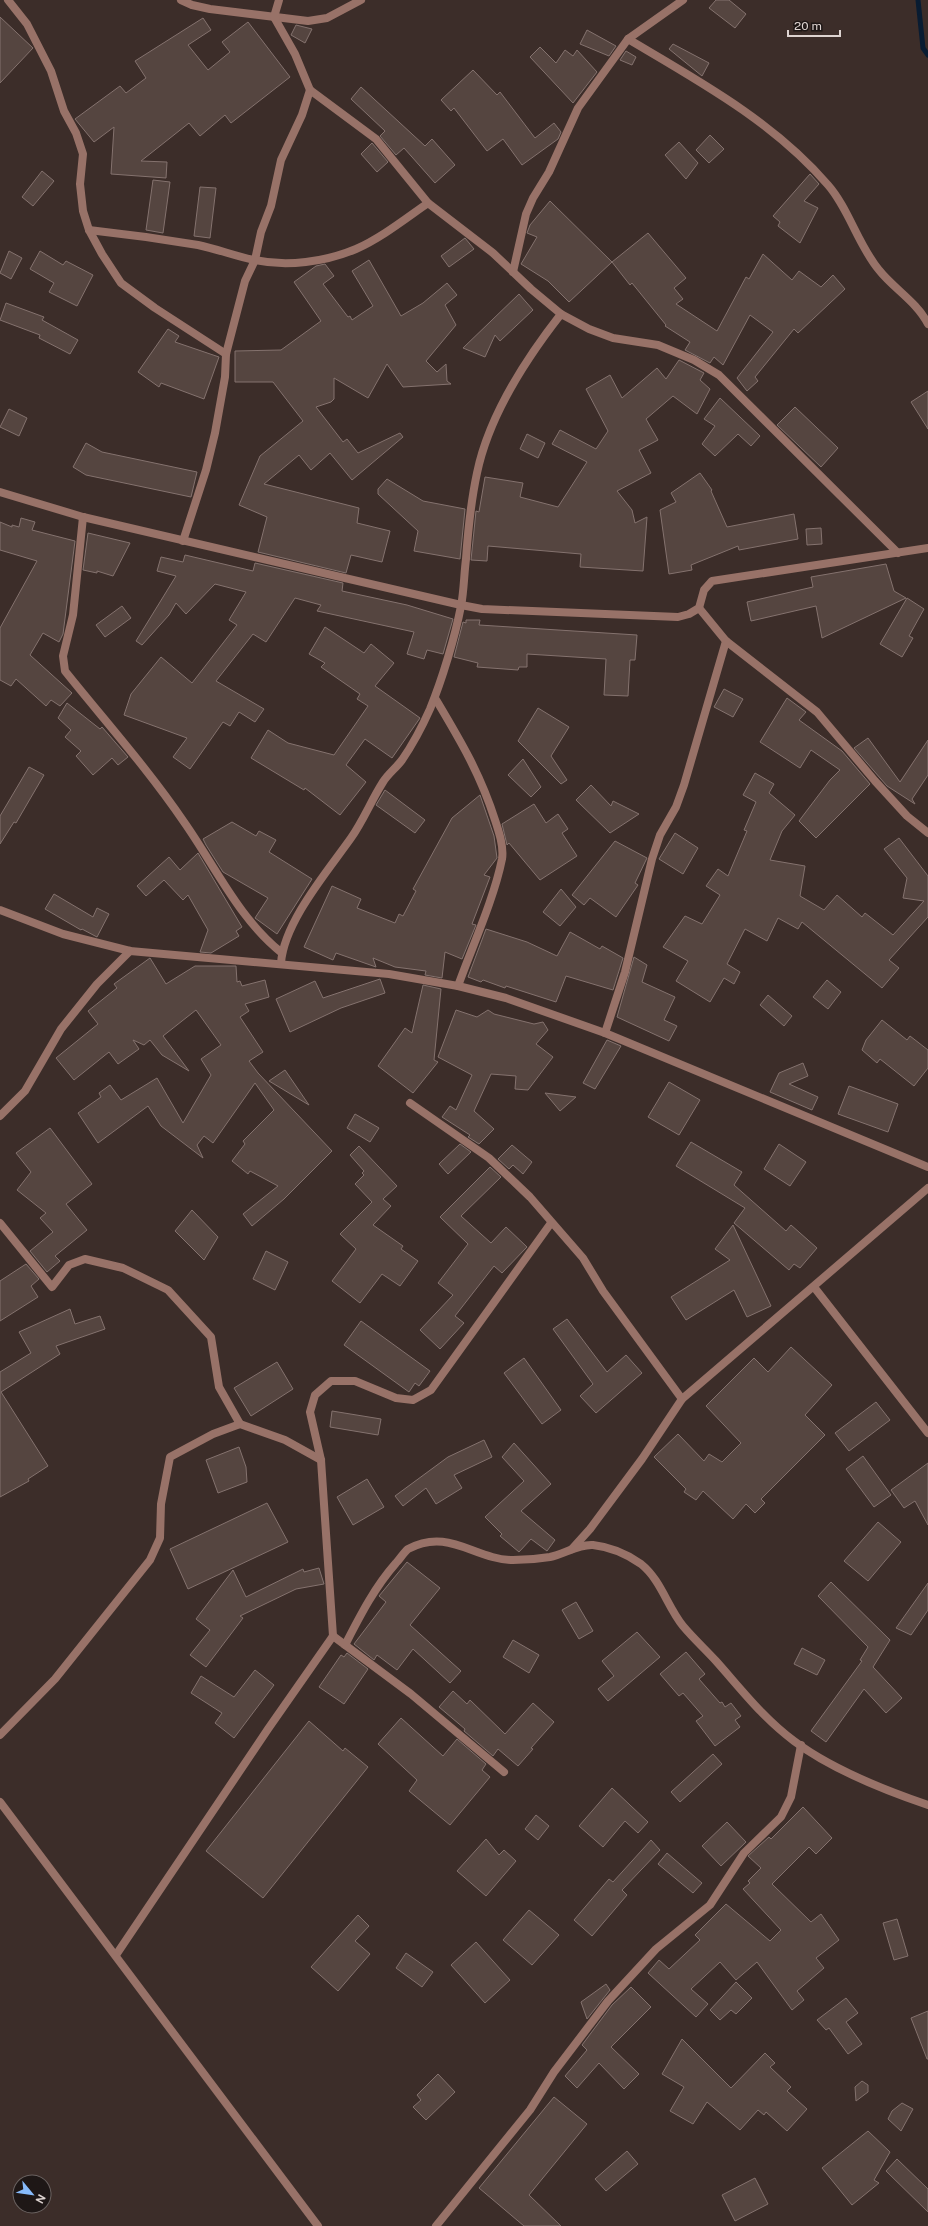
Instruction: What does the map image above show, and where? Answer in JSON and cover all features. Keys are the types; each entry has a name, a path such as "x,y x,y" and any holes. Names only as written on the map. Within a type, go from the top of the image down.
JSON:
{"street":[{"path":"8,0 27,24 51,71 64,111 76,133 83,154 80,184 83,211 89,230 121,283 155,308 226,354"},
{"path":"181,0 192,5 210,9 308,21 327,18 362,0"},
{"path":"280,0 274,17 295,54 310,90 376,139 428,203 487,248 561,314 589,329 613,338 658,345 694,360 719,376 898,553"},
{"path":"513,272 526,214 533,198 549,172 578,108 598,84 628,39 683,0"},
{"path":"628,39 702,82 760,123 806,162 830,186 868,254 880,271 910,300 928,324"},
{"path":"183,541 206,470 215,433 225,377 226,354 245,281 255,260 261,232 271,206 281,160 302,115 310,90"},
{"path":"89,230 200,246 255,260 283,263 329,258 362,246 428,203"},
{"path":"281,963 282,953 289,933 307,899 359,826 364,812 384,780 401,760 421,729 435,698 461,606 467,539 477,472 492,427 515,378 536,346 561,314"},
{"path":"0,492 83,517 461,606 482,609 678,618 690,614 699,608 704,590 712,581 928,548"},
{"path":"83,517 73,615 63,656 65,671 152,778 185,822 247,917 266,941 282,953"},
{"path":"699,608 726,641 817,712 875,781 907,816 928,833"},
{"path":"605,1033 625,972 652,858 660,835 676,806 684,784 726,641"},
{"path":"435,698 470,755 488,797 500,835 502,858 485,912 458,986"},
{"path":"0,910 63,934 130,951 281,963 389,974 458,986 506,998 605,1033 928,1167"},
{"path":"0,1116 25,1091 61,1029 97,984 130,951"},
{"path":"410,1103 489,1158 523,1188 582,1258 603,1291 682,1399"},
{"path":"571,1550 590,1529 642,1459 682,1399 928,1188"},
{"path":"0,1223 52,1287 69,1265 85,1259 123,1268 168,1290 211,1337 219,1387 240,1424"},
{"path":"116,1955 263,1736 333,1636 321,1460 310,1412 314,1395 331,1381 355,1381 396,1398 413,1400 431,1390 551,1223"},
{"path":"814,1287 928,1433"},
{"path":"0,1735 55,1679 150,1560 160,1538 160,1504 170,1457 213,1434 240,1424 285,1440 321,1460"},
{"path":"345,1645 379,1583 407,1550 425,1544 446,1542 460,1544 490,1556 512,1560 550,1556 590,1545 605,1547 625,1554 642,1565 658,1582 682,1625 716,1661 746,1698 801,1745 888,1792 928,1805"},
{"path":"333,1636 411,1694 504,1772"},
{"path":"436,2226 530,2110 554,2072 608,2001 656,1950 710,1905 751,1844 781,1817 791,1796 801,1745"},
{"path":"0,1802 318,2226"}],"building":[{"path":"716,0 729,0 746,14 735,28 709,8"},
{"path":"0,17 33,48 0,83"},
{"path":"203,18 211,30 188,45 208,70 230,52 222,42 248,22 290,77 231,123 225,115 200,136 189,123 141,161 167,162 166,178 111,174 114,127 94,142 75,119 120,86 126,93 146,78 135,61"},
{"path":"296,25 312,29 305,43 291,35"},
{"path":"587,30 616,46 609,56 580,44"},
{"path":"673,44 709,63 702,76 669,49"},
{"path":"540,47 556,63 565,50 573,56 577,50 597,72 573,103 530,57"},
{"path":"626,51 636,57 632,65 620,60"},
{"path":"473,70 497,95 500,92 535,138 554,123 561,132 558,139 522,165 503,139 487,151 454,108 451,111 441,100"},
{"path":"361,87 425,146 432,139 455,165 435,183 404,148 396,155 380,136 385,131 351,99"},
{"path":"710,135 724,149 709,163 696,150"},
{"path":"679,142 698,163 686,179 665,155"},
{"path":"372,143 388,162 377,172 361,154"},
{"path":"42,171 54,181 33,206 22,197"},
{"path":"810,174 819,184 804,201 818,208 800,243 778,226 780,222 773,216"},
{"path":"153,180 170,182 163,233 146,230"},
{"path":"200,187 216,188 210,238 194,236"},
{"path":"550,201 612,262 569,302 548,281 521,264 537,237 527,233 530,225"},
{"path":"648,233 686,278 674,288 683,299 676,304 717,331 746,277 749,279 763,254 792,280 799,271 821,287 833,275 845,289 798,333 794,329 755,377 758,381 747,391 737,378 773,332 750,315 723,365 714,357 710,363 685,350 690,342 665,326 666,325 632,283 630,285 612,262"},
{"path":"465,238 474,249 449,267 441,256"},
{"path":"9,251 22,258 11,279 0,273"},
{"path":"40,251 63,265 66,261 93,275 77,306 49,292 54,283 30,269"},
{"path":"369,260 401,316 423,303 447,283 457,295 445,305 456,325 426,361 437,372 446,364 447,381 451,384 403,387 387,364 368,398 334,378 334,399 331,402 316,407 343,442 347,439 358,453 400,433 403,437 352,480 330,453 311,470 299,455 264,484 359,508 357,523 390,531 382,562 351,555 346,573 258,552 267,517 239,505 260,456 303,421 273,382 235,382 235,351 281,350 321,321 294,282 316,266 325,264 334,276 323,284 348,317 350,316 352,320 373,306 352,271"},
{"path":"519,294 533,310 500,341 495,335 485,357 463,348"},
{"path":"6,303 44,317 42,320 78,340 70,354 39,338 40,335 0,320"},
{"path":"168,329 179,336 175,342 219,357 204,399 161,383 159,387 138,372"},
{"path":"679,360 704,373 700,380 710,389 697,414 673,396 646,419 658,440 639,450 651,473 617,491 632,510 635,523 647,517 643,571 580,567 581,554 488,546 487,561 471,560 476,511 479,512 485,477 523,483 520,497 558,507 587,462 552,444 560,430 596,449 608,431 586,389 610,375 622,398 657,368 666,379"},
{"path":"928,391 928,429 911,402"},
{"path":"720,398 760,436 751,446 738,434 715,456 702,444 715,426 704,419"},
{"path":"795,407 838,448 821,467 777,425"},
{"path":"9,409 27,418 19,436 0,427"},
{"path":"527,434 545,443 538,458 520,449"},
{"path":"86,443 102,452 197,472 191,497 86,475 73,467"},
{"path":"700,473 712,490 711,491 727,527 794,514 798,539 739,550 738,546 691,565 692,570 669,574 660,510 676,502 671,493"},
{"path":"387,479 423,501 465,509 460,559 414,551 418,531 378,494 378,489"},
{"path":"21,518 35,522 32,530 75,541 63,634 59,642 43,633 30,655 72,693 60,706 51,700 46,706 16,679 11,686 0,680 0,628 37,561 0,550 0,522 12,527 12,525 19,527"},
{"path":"821,528 822,544 807,545 806,529"},
{"path":"88,533 130,543 113,576 97,571 97,573 83,570"},
{"path":"185,555 253,571 255,563 343,583 342,591 407,605 453,619 443,654 427,650 424,659 407,654 414,632 317,611 321,605 295,598 266,642 253,634 216,681 264,709 255,722 239,712 230,726 223,722 190,769 173,757 187,738 124,715 131,694 161,657 192,683 237,625 229,620 246,592 215,584 186,614 176,603 169,615 142,645 136,641 176,576 157,571 161,557 183,562"},
{"path":"886,564 894,591 906,598 822,638 816,606 751,621 747,602 813,587 811,577"},
{"path":"907,598 924,609 909,636 913,638 902,657 880,644"},
{"path":"122,606 131,618 105,637 96,625"},
{"path":"466,620 480,620 479,625 637,635 635,660 630,660 628,696 604,695 606,659 527,654 527,667 519,667 518,670 477,667 478,663 454,657 463,622 466,623"},
{"path":"325,627 364,653 371,644 394,663 375,686 420,718 392,758 365,739 346,765 366,782 340,815 305,788 304,790 251,758 268,730 288,743 334,755 368,706 357,699 360,694 321,667 325,663 309,654"},
{"path":"724,689 743,699 733,717 714,707"},
{"path":"787,698 806,712 799,720 842,751 870,784 816,838 799,821 830,780 840,770 811,750 800,768 760,742"},
{"path":"67,703 100,729 102,727 128,757 118,765 112,758 93,775 76,756 81,751 65,737 71,730 58,718"},
{"path":"538,708 569,727 551,756 567,780 561,784 518,741"},
{"path":"868,738 900,782 928,740 928,775 912,799 915,804 887,786 854,748"},
{"path":"523,759 541,787 531,797 508,775"},
{"path":"29,767 44,775 16,823 14,822 0,844 0,816"},
{"path":"755,773 774,784 769,793 795,815 782,831 770,860 805,866 800,896 824,910 837,895 862,917 865,913 893,935 924,901 903,898 907,878 884,849 899,838 928,876 928,917 889,960 899,968 882,988 802,922 798,929 778,918 767,941 745,929 727,964 740,972 734,984 724,978 710,1002 676,981 688,961 663,947 685,916 702,924 720,895 706,886 718,869 728,876 747,831 744,830 756,802 743,795"},
{"path":"591,785 611,806 613,801 639,814 610,833 576,800"},
{"path":"385,790 425,820 415,833 376,805"},
{"path":"480,795 494,836 497,858 484,875 490,877 472,924 476,925 462,959 445,952 442,978 425,975 426,971 395,967 373,958 376,967 336,953 333,960 304,947 332,886 361,899 357,908 395,923 399,914 403,916 416,891 413,889 452,818"},
{"path":"534,804 546,823 558,814 568,829 562,833 577,856 540,880 509,843 507,845 502,824"},
{"path":"232,822 256,836 259,831 276,840 269,852 312,879 277,934 255,918 268,898 223,872 203,839"},
{"path":"675,833 698,848 683,874 659,859"},
{"path":"615,841 647,858 635,883 638,885 616,917 590,898 584,905 572,895"},
{"path":"198,853 242,927 236,931 239,936 211,953 200,952 208,930 188,895 183,900 164,880 146,896 137,886 169,857 180,870"},
{"path":"561,889 576,907 560,926 543,912"},
{"path":"54,894 93,917 97,908 109,914 97,937 82,929 81,930 45,909"},
{"path":"486,929 527,942 557,956 570,932 600,949 602,946 623,958 613,990 566,976 556,1002 506,986 505,988 483,980 481,982 468,977"},
{"path":"634,957 647,965 642,982 675,997 664,1020 677,1026 669,1041 617,1017"},
{"path":"150,958 166,984 195,966 236,966 237,982 240,981 242,986 265,980 269,997 245,1004 249,1011 240,1017 263,1052 249,1061 258,1073 332,1151 284,1199 252,1226 243,1214 278,1186 250,1171 248,1174 232,1161 245,1144 243,1141 274,1110 255,1083 213,1143 204,1136 197,1145 203,1158 161,1126 148,1106 98,1143 78,1113 101,1097 99,1093 110,1085 121,1100 157,1078 183,1123 211,1075 201,1059 221,1045 196,1010 163,1036 189,1071 162,1055 150,1040 144,1045 133,1040 139,1049 118,1064 109,1052 74,1080 56,1058 98,1024 88,1011 117,988 114,984"},
{"path":"380,979 385,993 341,1008 290,1032 276,999 315,981 323,998"},
{"path":"827,980 841,992 828,1009 813,997"},
{"path":"423,985 441,989 434,1060 438,1062 413,1093 378,1066 405,1028 412,1033"},
{"path":"768,995 792,1016 784,1026 760,1005"},
{"path":"456,1010 477,1017 488,1010 494,1014 534,1024 543,1022 548,1030 536,1044 553,1057 528,1090 515,1089 516,1076 491,1074 474,1111 494,1129 479,1144 468,1137 470,1135 442,1117 450,1106 456,1110 472,1075 438,1057"},
{"path":"882,1020 907,1040 910,1036 928,1050 928,1068 914,1086 880,1059 877,1063 862,1050 866,1040"},
{"path":"607,1040 621,1046 595,1089 583,1083"},
{"path":"803,1063 808,1076 789,1084 818,1097 812,1110 770,1092 779,1073"},
{"path":"285,1070 309,1105 269,1081"},
{"path":"669,1082 700,1100 679,1135 648,1117"},
{"path":"849,1086 898,1104 888,1132 838,1114"},
{"path":"545,1093 576,1097 560,1111"},
{"path":"355,1114 379,1128 370,1142 347,1128"},
{"path":"50,1128 92,1184 66,1204 87,1230 55,1256 60,1261 47,1272 30,1251 53,1232 40,1218 46,1213 17,1190 31,1172 16,1153"},
{"path":"691,1142 742,1172 734,1185 786,1231 791,1225 817,1248 800,1268 794,1264 789,1270 734,1223 745,1208 676,1166"},
{"path":"460,1144 471,1152 448,1174 439,1164"},
{"path":"779,1144 806,1162 790,1186 764,1169"},
{"path":"512,1145 532,1162 523,1174 513,1165 509,1169 498,1159"},
{"path":"359,1146 397,1186 383,1199 391,1206 373,1225 403,1246 401,1249 418,1261 400,1286 382,1274 360,1303 332,1281 356,1249 340,1234 372,1202 355,1184 364,1175 362,1173 364,1171 350,1155"},
{"path":"490,1167 501,1177 461,1216 491,1243 506,1227 527,1247 502,1273 494,1266 455,1316 464,1323 440,1349 420,1330 453,1295 438,1283 468,1244 440,1217"},
{"path":"192,1210 218,1237 204,1260 175,1231"},
{"path":"733,1225 771,1306 747,1317 734,1290 686,1320 671,1297 730,1260 715,1249"},
{"path":"266,1251 288,1262 275,1290 253,1279"},
{"path":"26,1264 39,1279 31,1286 38,1297 0,1321 0,1281"},
{"path":"70,1309 75,1324 100,1316 105,1329 56,1346 60,1354 1,1392 48,1466 28,1479 29,1481 0,1497 0,1372 31,1353 19,1332"},
{"path":"567,1319 607,1372 626,1355 642,1373 596,1413 580,1396 593,1384 553,1329"},
{"path":"361,1321 430,1371 419,1386 415,1383 409,1392 344,1345"},
{"path":"791,1347 832,1385 805,1415 825,1435 761,1499 765,1503 755,1513 746,1504 733,1519 703,1491 696,1500 684,1492 686,1489 654,1457 678,1434 704,1461 709,1454 722,1462 741,1443 706,1406 754,1358 768,1372"},
{"path":"524,1358 561,1410 542,1424 504,1373"},
{"path":"277,1362 293,1389 251,1416 234,1388"},
{"path":"876,1402 890,1420 849,1451 835,1433"},
{"path":"332,1411 381,1419 378,1435 330,1427"},
{"path":"484,1440 492,1457 454,1475 462,1488 436,1504 426,1488 403,1506 395,1496 448,1457"},
{"path":"514,1443 551,1484 521,1511 555,1540 547,1551 531,1539 519,1552 500,1536 502,1534 485,1517 524,1481 502,1457"},
{"path":"239,1447 246,1467 247,1482 218,1493 206,1460"},
{"path":"863,1456 891,1495 874,1507 846,1469"},
{"path":"928,1463 928,1525 915,1501 904,1508 891,1490"},
{"path":"367,1479 384,1507 353,1525 337,1497"},
{"path":"267,1503 288,1542 188,1589 170,1549"},
{"path":"878,1522 901,1542 868,1581 844,1561"},
{"path":"407,1562 440,1588 410,1625 461,1671 450,1683 413,1649 397,1670 377,1655 374,1660 354,1644 386,1602 379,1596"},
{"path":"319,1568 324,1584 296,1589 240,1616 243,1618 206,1667 190,1655 210,1630 196,1619 233,1570 246,1597 303,1569 304,1572"},
{"path":"831,1582 890,1640 873,1667 902,1698 886,1713 864,1689 826,1742 811,1731 862,1661 860,1660 868,1647 818,1596"},
{"path":"928,1583 928,1610 911,1635 896,1628"},
{"path":"576,1602 593,1631 579,1639 562,1610"},
{"path":"637,1632 660,1657 608,1701 598,1689 614,1676 602,1661"},
{"path":"513,1640 539,1655 529,1673 503,1657"},
{"path":"802,1648 825,1660 817,1675 794,1664"},
{"path":"686,1652 705,1674 699,1679 720,1703 722,1702 725,1707 731,1703 741,1716 735,1720 740,1727 715,1746 696,1721 703,1716 683,1693 679,1696 660,1674"},
{"path":"347,1653 368,1669 344,1704 319,1687 341,1655 344,1657"},
{"path":"255,1670 274,1685 234,1738 215,1723 222,1713 191,1693 201,1676 234,1697"},
{"path":"453,1691 467,1704 470,1700 505,1734 533,1703 554,1722 531,1748 533,1749 518,1766 498,1749 493,1756 439,1707"},
{"path":"401,1718 443,1756 457,1739 486,1764 482,1770 490,1777 450,1825 409,1791 417,1780 378,1744"},
{"path":"309,1721 343,1751 345,1748 368,1767 263,1898 206,1851"},
{"path":"713,1754 722,1764 680,1802 671,1792"},
{"path":"612,1788 648,1822 638,1833 625,1821 603,1847 579,1826"},
{"path":"803,1807 832,1838 816,1854 809,1847 772,1884 811,1922 821,1914 839,1940 816,1958 824,1968 797,1991 804,2000 792,2010 757,1962 736,1980 720,1962 691,1989 708,2004 696,2017 648,1973 659,1960 669,1969 700,1940 695,1935 726,1904 770,1941 781,1930 743,1889 750,1883 748,1881 761,1868 748,1856 769,1837 771,1839"},
{"path":"536,1815 549,1826 538,1840 525,1829"},
{"path":"727,1822 746,1842 721,1866 702,1846"},
{"path":"486,1839 499,1855 504,1850 516,1861 486,1896 457,1871"},
{"path":"651,1840 660,1850 622,1890 627,1895 592,1936 574,1920 609,1879 613,1882"},
{"path":"667,1853 702,1883 693,1893 658,1864"},
{"path":"529,1910 559,1935 532,1965 503,1940"},
{"path":"358,1915 369,1926 355,1941 370,1954 338,1991 311,1967"},
{"path":"897,1919 908,1956 894,1960 883,1923"},
{"path":"476,1942 510,1980 485,2003 451,1965"},
{"path":"406,1953 433,1972 422,1987 396,1968"},
{"path":"736,1982 752,1998 736,2014 731,2010 720,2020 710,2010"},
{"path":"606,1984 610,1990 587,2019 581,2002"},
{"path":"631,1987 651,2007 611,2047 639,2074 624,2089 599,2063 577,2088 565,2076 587,2050 582,2045 612,2005"},
{"path":"846,1998 858,2013 846,2022 862,2044 848,2054 829,2028 826,2030 817,2020"},
{"path":"928,2011 928,2059 927,2059 911,2018"},
{"path":"682,2039 731,2088 765,2053 775,2063 770,2067 791,2087 787,2091 807,2109 787,2131 766,2112 764,2115 758,2110 740,2130 707,2102 693,2124 670,2111 684,2087 662,2074"},
{"path":"438,2074 455,2092 426,2120 413,2107 421,2100 417,2095"},
{"path":"862,2081 868,2085 868,2092 856,2101 855,2087"},
{"path":"554,2097 587,2124 529,2195 561,2226 524,2226 479,2188"},
{"path":"902,2103 913,2109 901,2131 888,2119 892,2111"},
{"path":"868,2131 890,2152 874,2180 879,2183 852,2205 822,2168"},
{"path":"627,2151 638,2164 606,2191 595,2179"},
{"path":"897,2159 928,2189 928,2212 886,2171"},
{"path":"755,2178 768,2204 735,2221 722,2195"}],"waterway":[{"path":"918,0 923,48 928,55"}]}
